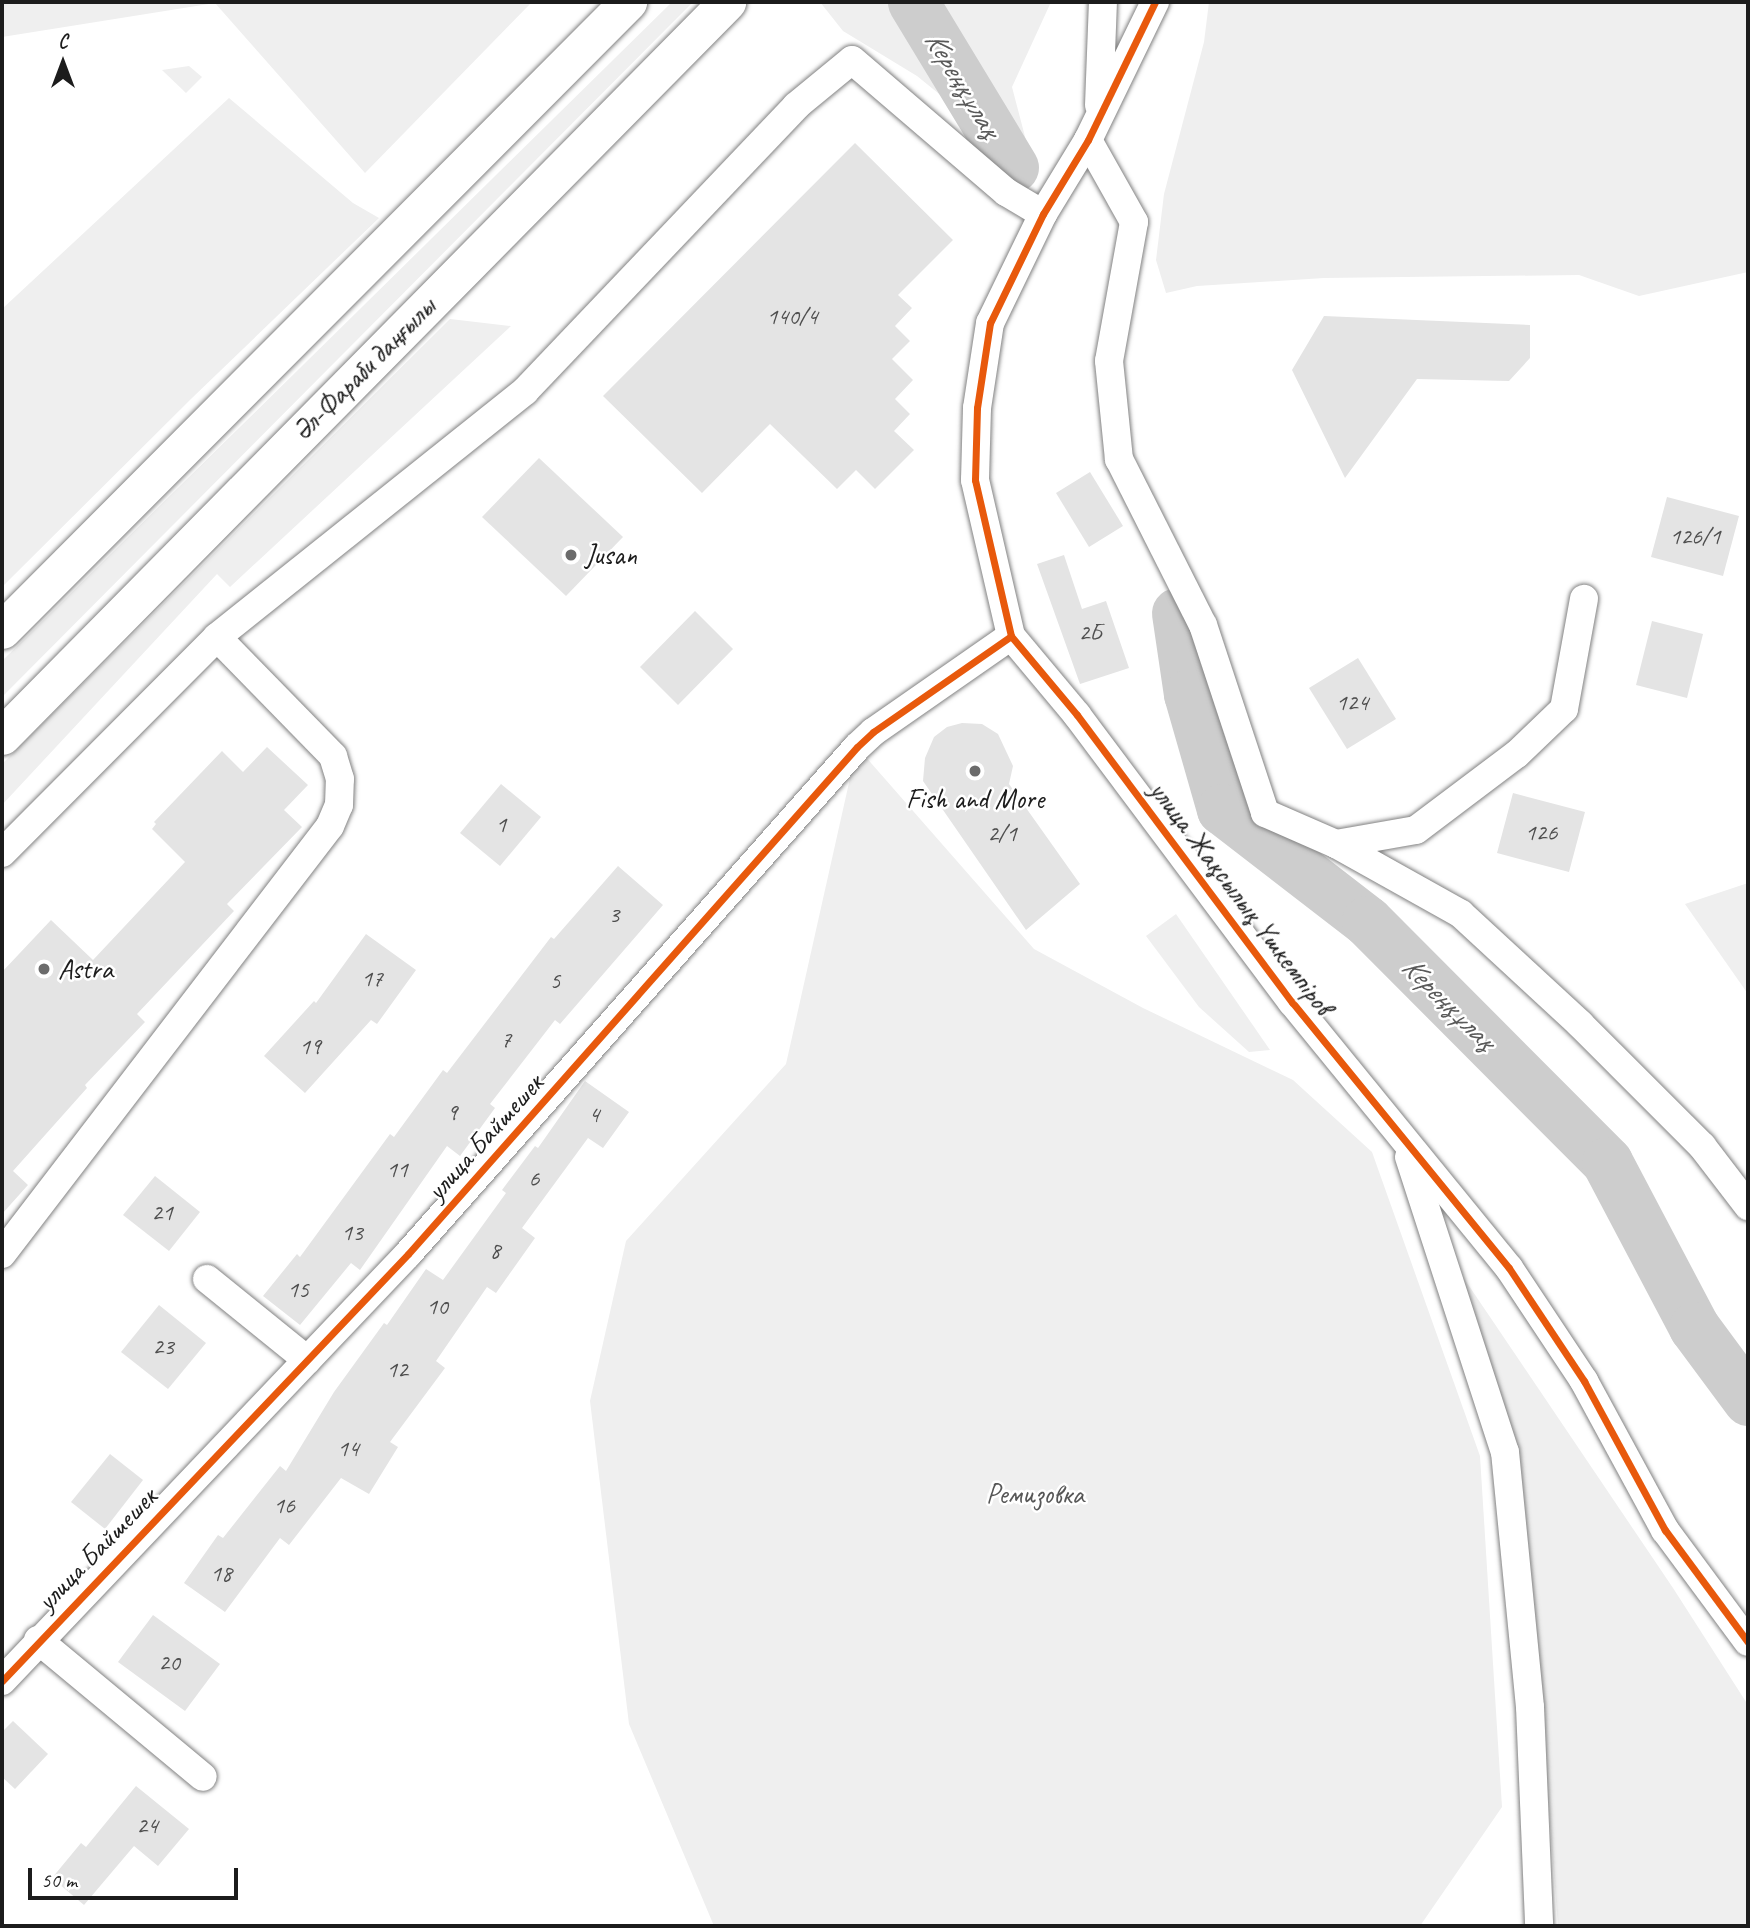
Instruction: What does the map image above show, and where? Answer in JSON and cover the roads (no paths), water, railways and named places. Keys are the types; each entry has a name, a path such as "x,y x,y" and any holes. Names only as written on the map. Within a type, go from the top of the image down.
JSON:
{"main road":[{"path":"2,630 628,2"},
{"name":"Әл-Фараби даңғылы","path":"2,736 727,2"}],"street":[{"name":"улица Жақсылық Үшкемпіров","path":"1103,2 1093,127 1043,214 990,323 977,408 975,480 1011,636 1077,715 1292,1002 1509,1268 1584,1381 1665,1530 1748,1642"},
{"path":"1155,2 1093,127 1134,222 1109,361 1119,459 1203,625 1265,813 1336,844 1461,914 1580,1024 1702,1146 1748,1206"},
{"path":"2,853 217,637 525,391 796,106 852,60 1006,192 1043,214"},
{"path":"1336,844 1416,830 1517,754 1564,709 1584,599"},
{"name":"улица Байшешек","path":"2,1682 38,1640 408,1254 857,747 873,732 1011,636"},
{"path":"2,1254 330,826 340,805 341,779 333,756 217,637"},
{"path":"1403,1140 1505,1452 1530,1707 1539,1926"},
{"path":"207,1279 307,1360"},
{"path":"38,1640 203,1777"}],"waterway":[{"name":"Кереңқұлақ","path":"913,2 1013,167"},
{"name":"Кереңқұлақ","path":"1177,613 1189,694 1222,809 1367,921 1607,1162 1694,1327 1748,1400"}],"place":[{"name":"Jusan","path":"571,555"},
{"name":"Fish and More","path":"975,771"},
{"name":"Astra","path":"44,969"}],"park label":[{"name":"Ремизовка","path":"1035,1494"}]}
